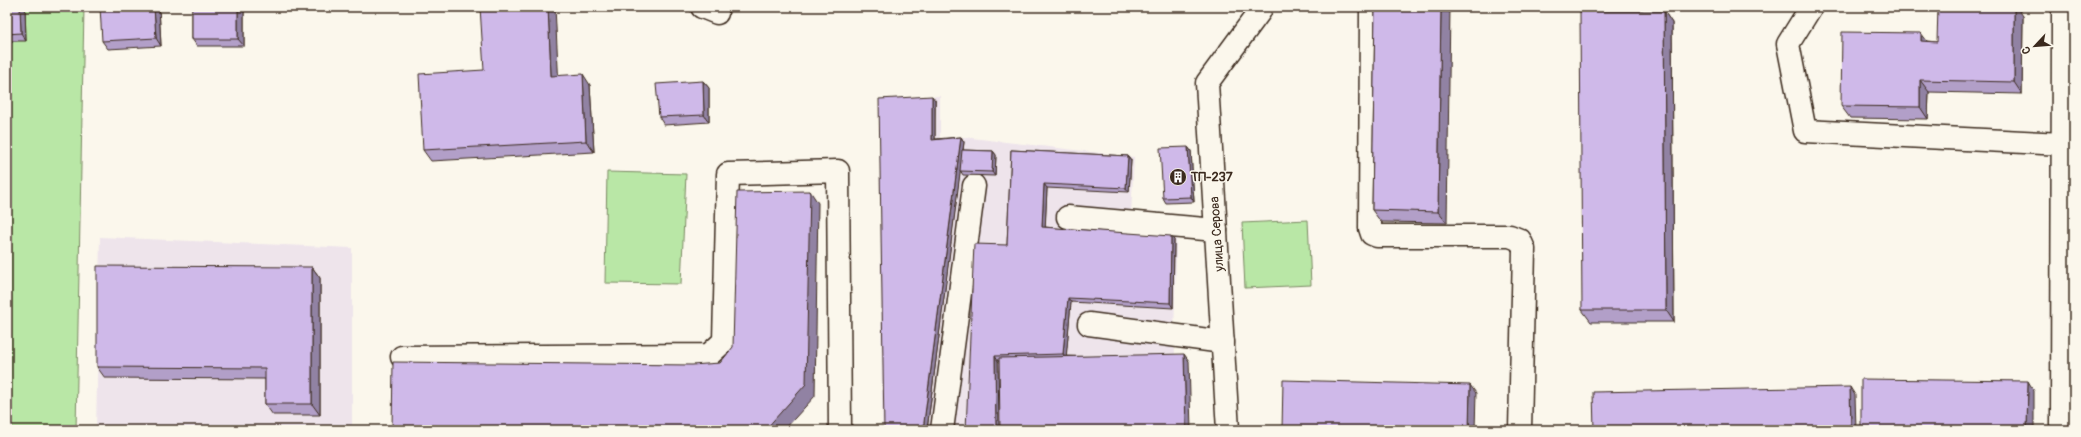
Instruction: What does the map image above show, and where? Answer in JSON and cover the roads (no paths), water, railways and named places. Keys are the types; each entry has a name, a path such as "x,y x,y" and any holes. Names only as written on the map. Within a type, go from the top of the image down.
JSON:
{"street":[{"path":"702,7 717,13 717,7"},
{"name":"улица Серова","path":"1228,430 1207,83 1260,10 1260,7"},
{"path":"1371,7 1370,228 1372,234 1377,236 1510,236 1520,240 1524,249 1520,430"},
{"path":"1811,7 1788,44 1804,131 2063,144"},
{"path":"2062,430 2068,281 2063,144 2064,7"},
{"path":"402,357 709,355 724,341 728,174 838,171 840,430"},
{"path":"942,430 974,186"},
{"path":"1068,217 1216,230"},
{"path":"1089,324 1223,342"}],"place":[{"name":"ТП-237","path":"1178,177"}]}
